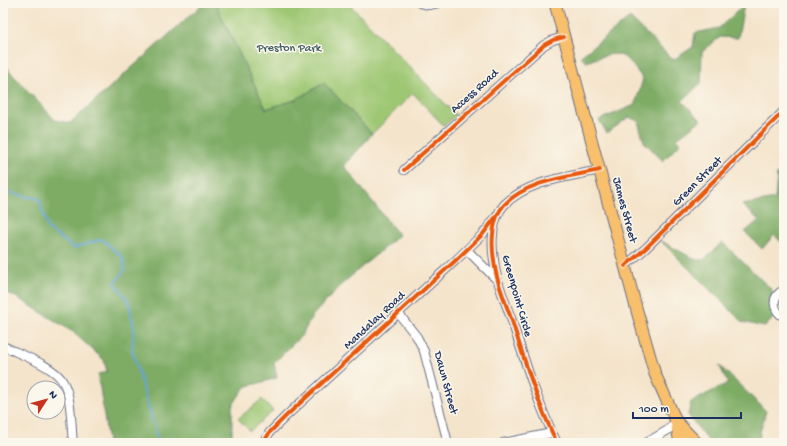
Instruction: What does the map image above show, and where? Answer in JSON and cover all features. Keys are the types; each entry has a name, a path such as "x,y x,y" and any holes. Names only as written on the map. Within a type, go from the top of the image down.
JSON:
{"main road":[{"name":"James Street","path":"555,3 655,374 676,421 679,438 682,443"},
{"name":"James Street","path":"676,421 697,443"}],"street":[{"path":"420,3 429,5 438,3"},
{"name":"Access Road","path":"404,170 544,45 553,40 564,37"},
{"name":"Green Street","path":"625,266 646,248 784,112"},
{"path":"499,212 510,200 531,187 600,170"},
{"name":"Mandalay Road","path":"263,443 270,432 286,416 467,250 490,225 499,212"},
{"name":"Greenpoint Circle","path":"499,212 492,246 499,283 525,361 557,443"},
{"name":"Greenpoint Circle","path":"467,250 491,272 499,283"},
{"path":"784,290 778,294 774,302 776,311 784,317"},
{"name":"Dawn Street","path":"398,313 417,337 424,351 448,443"},
{"path":"3,346 50,369 62,380 68,397 73,443"},
{"path":"646,443 668,430 676,421"},
{"path":"503,443 552,433"}],"green space":[{"path":"204,3 221,3 217,7 266,109 295,100 324,83 372,134 344,166 399,235 342,284 313,315 302,335 274,363 277,378 245,387 232,406 232,440 214,439 214,443 108,443 98,374 107,372 104,360 73,332 18,298 3,291 3,62 13,75 55,120 70,123"},
{"name":"Preston Park","path":"221,3 348,3 456,115 444,126 413,93 372,134 324,83 295,100 266,109 217,7"},
{"path":"744,5 738,38 720,37 702,52 701,83 682,101 701,120 677,138 681,143 663,161 644,142 638,121 629,117 607,133 599,120 635,105 643,79 630,62 619,55 606,55 586,62 581,56 630,18 673,60 693,47 695,33 719,28"},
{"path":"777,174 784,181 784,245 774,235 762,249 745,232 759,220 742,205 775,199"},
{"path":"661,241 696,260 704,260 722,242 773,291 770,305 776,315 765,327 742,322"},
{"path":"719,365 766,411 760,432 759,443 710,443 688,415 691,402 728,383"},
{"path":"262,399 273,411 250,431 238,419"}],"waterway":[{"path":"3,189 5,192 39,199 48,229 74,248 102,239 123,258 125,270 115,283 129,302 134,329 132,350 159,443"}],"cycle path":[{"path":"404,170 544,45 553,40 564,37"},
{"path":"625,266 646,248 784,111"},
{"path":"557,443 532,383 499,283 493,253 493,231 500,210 504,205 525,190 549,181 600,170"},
{"path":"263,443 270,432 286,416 455,261 483,234 495,218"}]}
